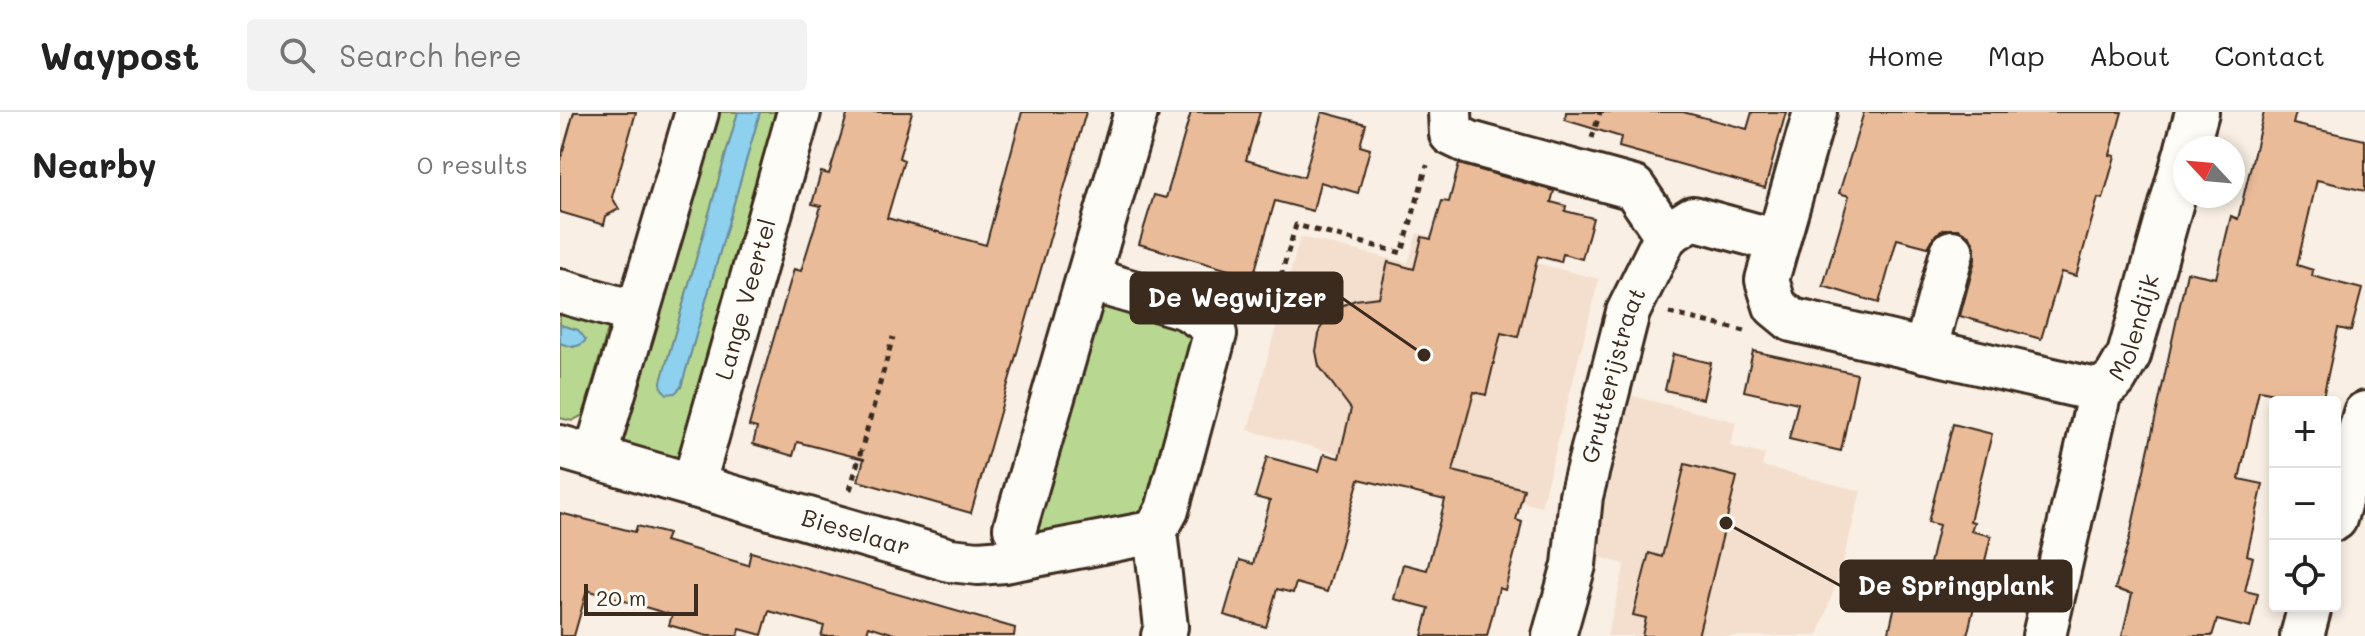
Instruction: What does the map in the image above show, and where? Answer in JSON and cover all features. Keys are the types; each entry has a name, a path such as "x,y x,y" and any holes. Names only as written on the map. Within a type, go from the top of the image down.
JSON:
{"street":[{"path":"578,452 637,313 697,112"},
{"name":"Lange Veertel","path":"693,486 799,112"},
{"path":"1015,528 1136,112"},
{"path":"1815,112 1767,280 1775,306 1792,320 2100,391"},
{"path":"2190,136 2197,112"},
{"path":"1451,123 1470,143 1634,188 1666,235 1693,218 1777,241"},
{"name":"Molendijk","path":"2044,636 2100,391 2115,379 2129,355 2173,198"},
{"name":"Grutterijstraat","path":"1554,636 1574,565 1581,496 1631,305 1666,235"},
{"path":"1925,351 1952,252"},
{"path":"1088,279 1186,308 1212,325 1215,334 1167,510 1155,532 1166,627 1163,636"},
{"path":"560,291 637,313"},
{"path":"2341,498 2365,413"},
{"name":"Bieselaar","path":"578,452 950,560 978,563 1005,561 1155,532"},
{"path":"2302,636 2308,612"}],"path":[{"path":"1212,325 1244,318 1258,301 1272,306 1296,225 1402,253 1429,156 1451,123"},
{"path":"1631,305 1757,334 1775,306"},
{"path":"839,528 893,337"}],"shaded area":[{"path":"1417,233 1599,279 1541,507 1248,430 1300,237 1408,263"},
{"path":"1632,396 1736,422 1730,446 1765,455 1762,466 1861,491 1842,566 1818,636 1607,636 1625,564 1591,555"}],"green space":[{"path":"710,112 738,112 661,382 681,387 760,112 788,112 692,446 674,462 620,445"},
{"path":"1092,300 1186,329 1198,347 1143,520 1019,542"},
{"path":"560,303 610,322 583,415 572,421 560,418 560,343 574,347 578,330 560,325"}],"water":[{"path":"738,112 760,112 681,387 675,393 667,394 661,382"},
{"path":"560,325 578,330 586,340 574,346 560,343"}],"building":[{"path":"574,112 636,112 612,197 619,209 606,216 604,225 560,212 560,161"},
{"path":"848,112 912,112 899,158 904,160 887,218 986,245 1022,112 1086,112 971,513 858,481 864,459 797,442 793,456 753,444 757,428 749,426 765,368 794,269 801,271 821,206 812,204 821,172 829,174"},
{"path":"1191,112 1260,112 1246,160 1304,177 1322,112 1366,124 1360,146 1370,149 1358,193 1320,182 1313,211 1275,201 1253,277 1139,244 1154,195 1166,198"},
{"path":"1566,112 1683,112 1747,129 1752,112 1786,112 1765,188 1619,147 1621,137 1565,120"},
{"path":"1864,112 2122,112 2110,155 2115,156 2103,199 2098,198 2076,276 2061,272 2041,339 1960,316 1975,260 1975,247 1970,236 1958,229 1945,229 1936,234 1928,247 1897,239 1879,303 1823,286 1849,196 1839,193"},
{"path":"2264,112 2296,112 2293,124 2365,140 2365,191 2317,180 2297,265 2313,270 2312,276 2362,289 2351,331 2338,328 2323,396 2290,396 2259,390 2239,479 2263,484 2247,555 2253,557 2245,591 2258,594 2250,628 2217,620 2212,636 2122,636 2132,594 2115,589 2129,540 2187,272 2216,278 2231,216 2238,219 2241,208 2245,208 2245,190"},
{"path":"1459,164 1554,191 1551,202 1566,206 1565,211 1593,218 1582,259 1563,254 1561,262 1538,256 1518,337 1501,333 1486,395 1474,392 1453,471 1524,489 1516,520 1522,522 1519,536 1505,590 1499,588 1487,636 1422,636 1429,608 1394,599 1403,564 1427,570 1445,500 1359,479 1327,592 1296,583 1293,593 1277,589 1266,627 1224,615 1240,560 1253,564 1270,501 1255,497 1267,457 1319,471 1324,454 1339,458 1351,409 1319,366 1316,351 1320,329 1341,306 1355,300 1379,297 1388,262 1414,269 1422,237 1431,239 1442,201 1449,202"},
{"path":"1753,351 1857,374 1841,451 1789,439 1798,403 1744,391"},
{"path":"1673,354 1711,363 1703,399 1665,390"},
{"path":"1953,424 1992,434 1970,521 1974,522 1971,531 1991,536 1967,636 1888,636 1900,583 1924,589 1939,525 1928,522"},
{"path":"1685,464 1737,477 1698,636 1642,636 1646,618 1633,615 1649,553 1662,557"},
{"path":"560,513 635,532 637,526 668,534 665,541 748,565 751,552 1015,628 1014,636 901,636 869,626 866,636 821,636 824,626 769,611 762,635 740,629 738,636 707,636 669,625 672,615 587,590 574,636 560,636"}],"place":[{"name":"De Wegwijzer","path":"1424,355"},
{"name":"De Springplank","path":"1726,523"}]}
